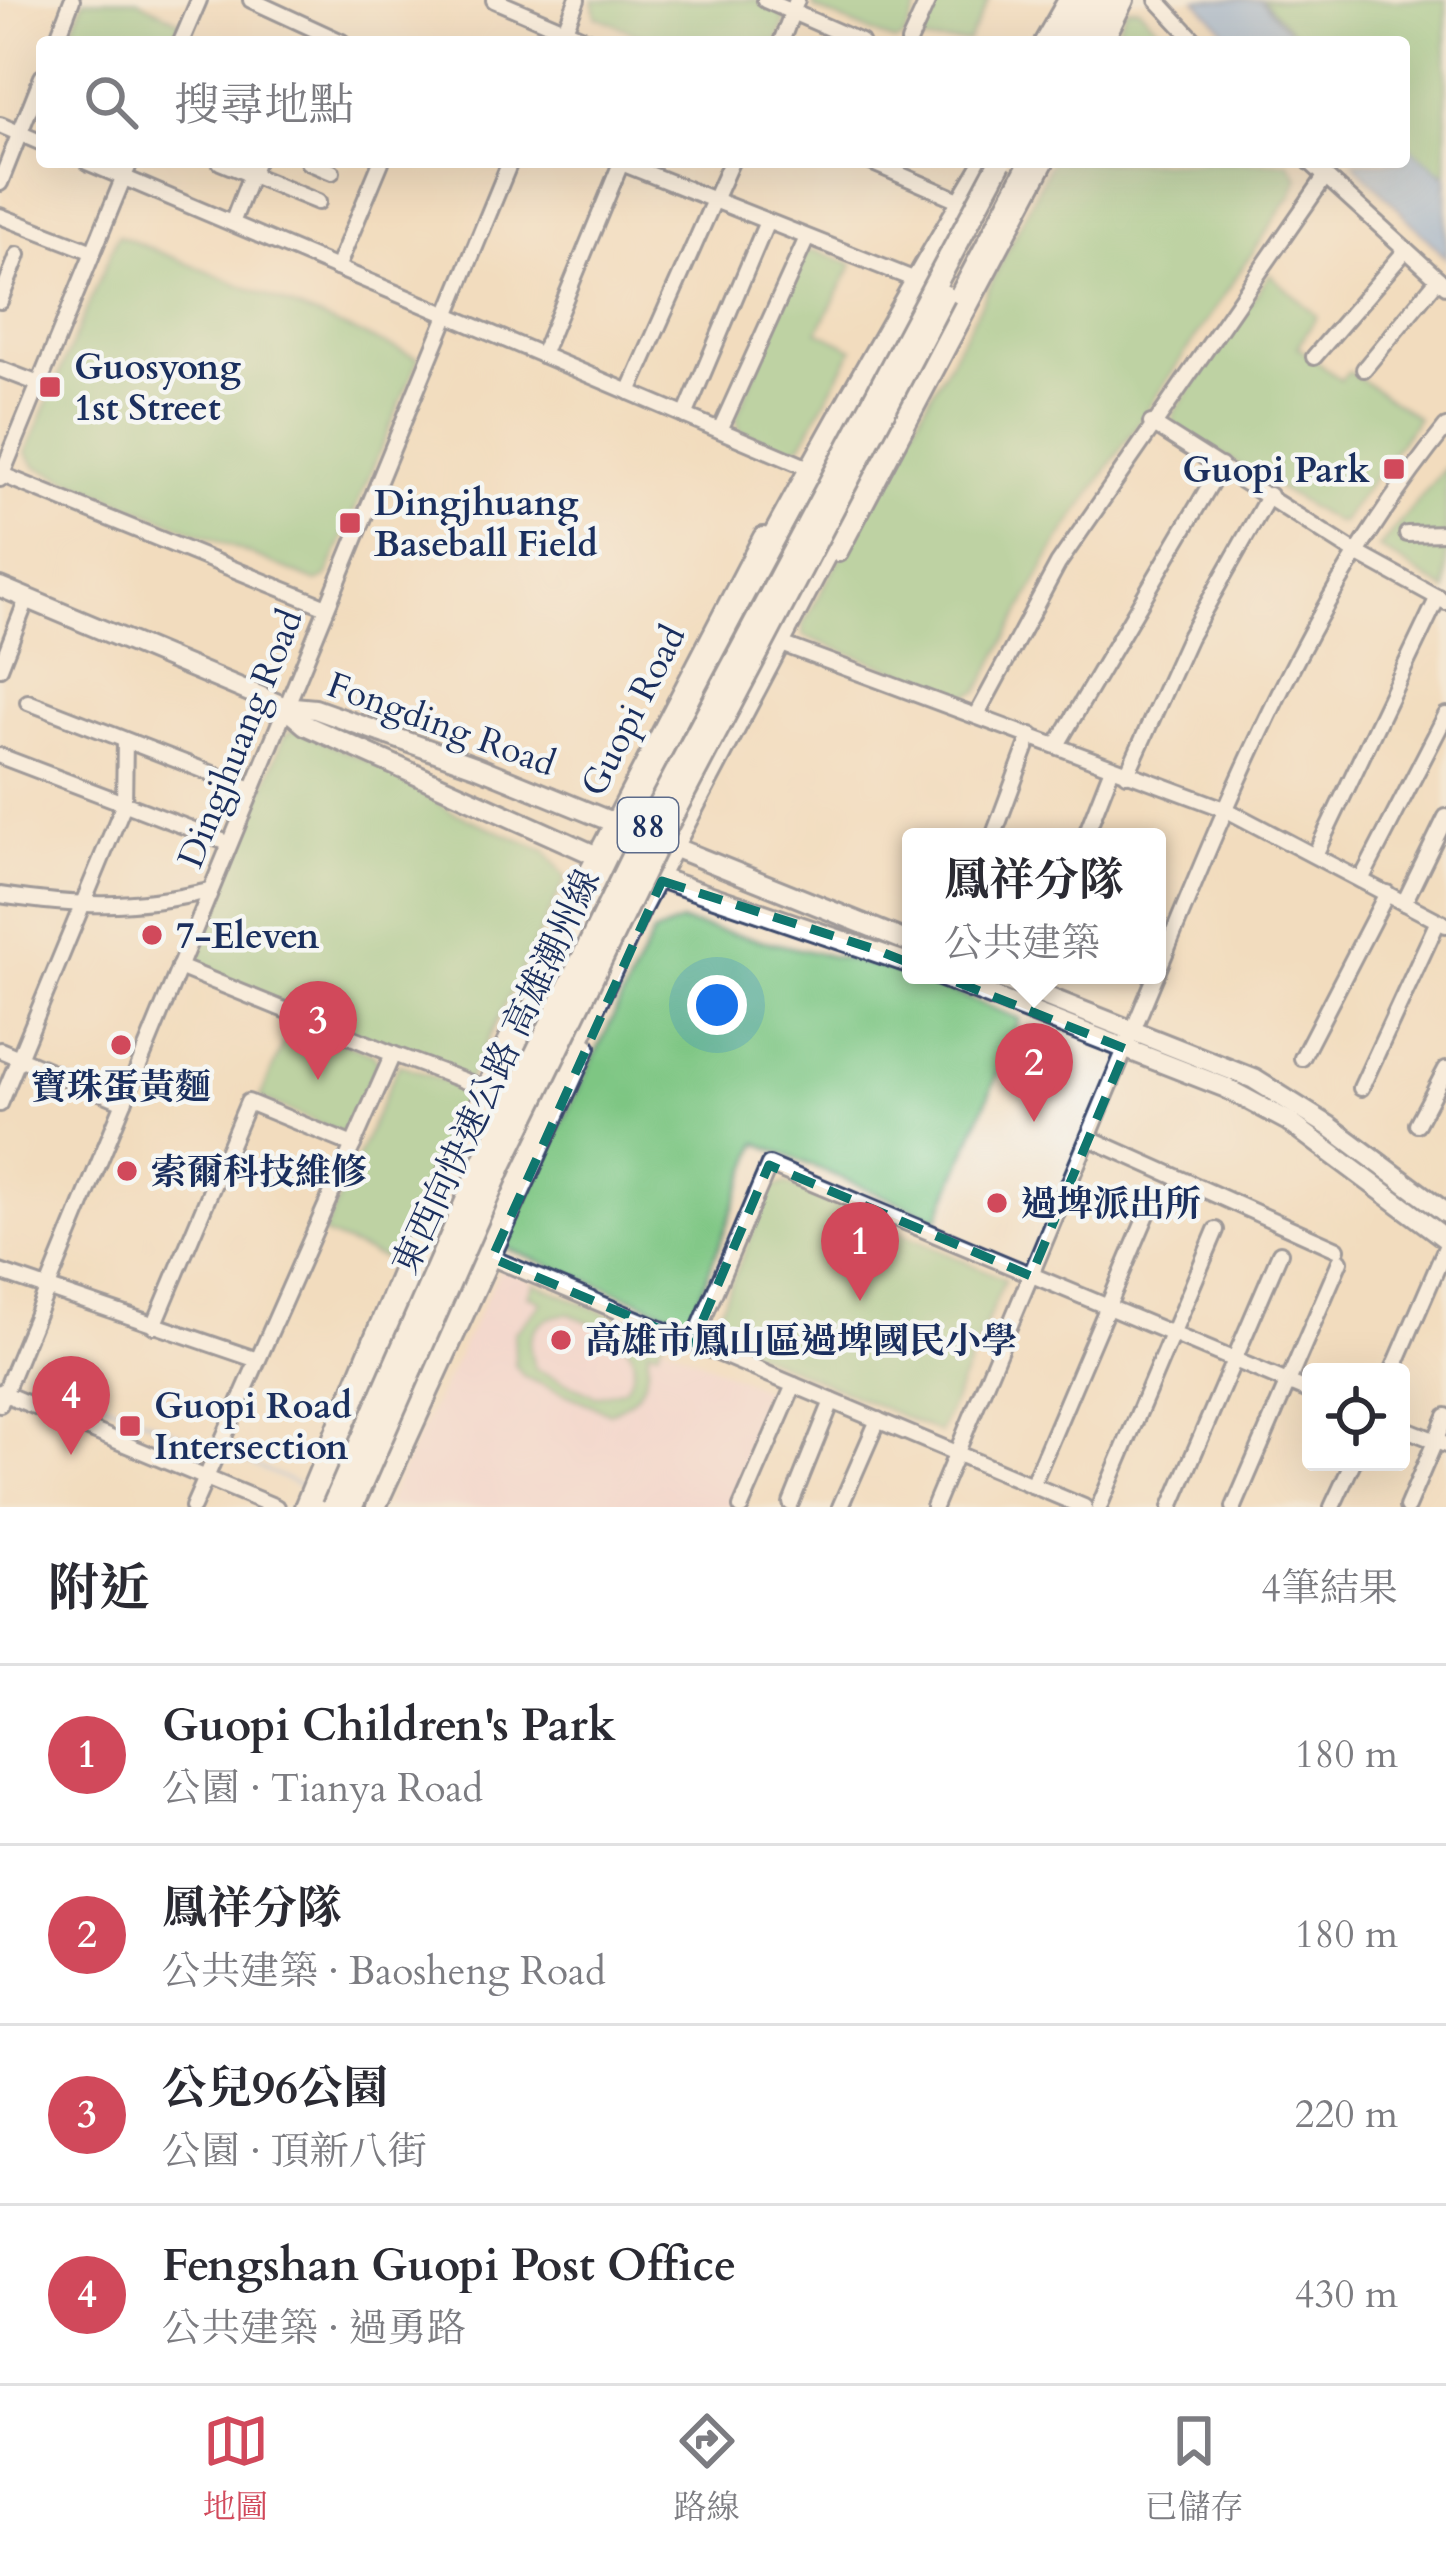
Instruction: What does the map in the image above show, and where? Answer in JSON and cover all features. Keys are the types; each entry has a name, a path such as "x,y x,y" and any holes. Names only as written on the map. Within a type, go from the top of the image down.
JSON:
{"highway":[{"path":"1065,36 1086,0"},
{"path":"1088,36 1106,0"},
{"path":"317,1507 410,1279 566,943 600,858 983,168"},
{"name":"東西向快速公路 高雄潮州線","path":"333,1507 485,1159 639,843 997,168"},
{"name":"東西向快速公路 高雄潮州線","path":"351,1507 501,1165 654,850 1012,168"},
{"path":"361,1507 610,970 1028,168"}],"main road":[{"path":"1047,36 1067,0"},
{"path":"1106,36 1124,0"},
{"name":"Guopi Road","path":"618,824 723,606 972,168"},
{"path":"675,848 1041,168"},
{"name":"Fongding Road","path":"0,587 283,706 315,709 618,824 902,940"},
{"name":"Fongding Road","path":"283,706 305,725 600,858 902,961"},
{"path":"304,1507 484,1088 600,858"},
{"path":"376,1507 492,1258 658,880"},
{"path":"960,984 1224,1087 1288,1121 1446,1243"},
{"path":"1036,984 1291,1100 1443,1204"}],"street":[{"path":"58,36 72,0"},
{"path":"184,36 199,0"},
{"path":"251,0 307,35"},
{"path":"494,0 562,36 577,0"},
{"path":"765,0 795,6 850,36"},
{"path":"912,36 928,0"},
{"path":"1156,0 1190,36"},
{"path":"783,36 795,6"},
{"path":"1,179 36,93"},
{"path":"0,125 36,141"},
{"path":"101,168 804,466"},
{"path":"127,168 1,476 325,606"},
{"path":"232,223 254,168 318,202"},
{"path":"322,168 332,172"},
{"path":"337,268 379,168"},
{"name":"Dingjhuang Road","path":"1,1396 507,168"},
{"path":"542,355 618,168"},
{"path":"634,168 908,277"},
{"path":"629,392 728,168"},
{"path":"885,168 954,198"},
{"path":"1316,168 1442,282 1364,369"},
{"path":"978,713 1058,564 1325,177"},
{"path":"0,216 93,252"},
{"path":"685,416 766,224"},
{"path":"720,430 806,240"},
{"path":"1314,357 1406,250"},
{"path":"0,301 19,255"},
{"path":"0,368 39,384"},
{"path":"1151,423 1353,551 1442,600 1315,855"},
{"path":"1166,952 1275,694 1353,551 1446,427"},
{"path":"1057,746 1221,466"},
{"path":"1090,828 1269,495"},
{"path":"1407,534 1446,533"},
{"path":"0,668 27,599"},
{"path":"787,646 978,713 1225,809 1442,923 1360,1088"},
{"path":"28,702 249,788"},
{"path":"1361,880 1446,715"},
{"path":"996,828 1031,735"},
{"path":"0,1104 124,804 125,741"},
{"path":"0,756 228,843"},
{"path":"1404,903 1446,817"},
{"path":"0,895 80,907 148,905 209,891"},
{"path":"1303,1058 1387,893"},
{"path":"178,967 484,1088"},
{"path":"939,1506 956,1454 1153,984"},
{"path":"0,1050 124,1102"},
{"path":"193,1507 393,1054"},
{"path":"1418,1124 1446,1069"},
{"path":"154,1326 248,1102 353,1145"},
{"path":"1089,1138 1339,1255 1234,1507"},
{"path":"693,1343 769,1165 1302,1388"},
{"path":"1032,1485 1151,1205"},
{"path":"1099,1507 1216,1231"},
{"path":"1396,1363 1446,1243"},
{"path":"1171,1507 1280,1253"},
{"path":"492,1258 1078,1506"},
{"path":"0,1272 255,1359"},
{"path":"741,1507 794,1385"},
{"path":"1,1396 276,1507"},
{"path":"790,1503 832,1401"},
{"path":"1407,1507 1441,1443 1446,1416"},
{"path":"840,1507 878,1420"},
{"path":"1410,1431 1441,1443"},
{"path":"1332,1507 1348,1471"}],"highlighted area":[{"path":"662,881 874,949 1126,1049 1031,1276 769,1165 693,1343 492,1258"}],"shaded area":[{"name":"高雄市鳳山區過埤國民小學","path":"501,1267 779,1397 733,1507 384,1507"}],"green space":[{"path":"84,0 137,0 181,22 175,36 69,36"},
{"path":"593,0 754,0 780,12 785,22 779,36 641,36 596,16"},
{"path":"812,0 921,0 905,36 880,36 815,9"},
{"path":"938,0 989,0 971,36 922,36"},
{"path":"1262,0 1446,0 1446,191 1410,154 1410,36 1296,36"},
{"path":"1127,8 1139,8 1166,36 1114,36"},
{"path":"1048,168 1292,168 1298,177 1292,194 1055,547 979,691 966,696 803,636 803,624 977,312"},
{"path":"118,235 419,358 327,576 317,582 35,466 26,453"},
{"path":"812,250 853,264 818,331 853,349 802,444 791,451 739,431 736,417 805,253"},
{"path":"1270,274 1317,316 1298,347 1340,380 1349,372 1418,418 1342,522 1174,426 1173,414"},
{"path":"1446,466 1446,591 1379,548"},
{"path":"294,729 387,769 450,811 546,851 566,879 468,1081 201,974 195,965 284,736"},
{"path":"680,922 902,972 902,984 933,984 1020,1019 938,1219 758,1143 690,1321 508,1249 506,1239 653,934"},
{"path":"292,1022 373,1054 378,1062 347,1129 340,1133 260,1098"},
{"path":"399,1064 470,1091 395,1263 323,1234"},
{"path":"785,1183 1005,1279 940,1433 717,1336 714,1323 772,1188"},
{"path":"534,1283 663,1337 658,1351 648,1348 645,1380 636,1395 610,1413 524,1377 515,1365 514,1333 542,1302 528,1295","holes":["569,1314 609,1332 629,1349 634,1360 624,1389 596,1396 536,1369 530,1348 534,1331 547,1319"]}],"water":[{"path":"1196,0 1260,0 1293,36 1230,36"},
{"path":"1410,147 1446,176 1446,258 1359,168 1410,168"}],"waterway":[{"path":"26,1369 195,1441"},
{"path":"224,1452 302,1486"}],"place":[{"name":"Guosyong 1st Street","path":"50,387"},
{"name":"Guopi Park","path":"1394,469"},
{"name":"Dingjhuang Baseball Field","path":"350,523"},
{"name":"7-Eleven","path":"152,935"},
{"name":"寶珠蛋黃麵","path":"121,1045"},
{"name":"公兒96公園","path":"318,1080"},
{"name":"鳳祥分隊","path":"1034,1122"},
{"name":"索爾科技維修","path":"127,1171"},
{"name":"過埤派出所","path":"997,1203"},
{"name":"Guopi Children's Park","path":"860,1301"},
{"name":"高雄市鳳山區過埤國民小學","path":"561,1340"},
{"name":"Guopi Road Intersection","path":"130,1426"},
{"name":"Fengshan Guopi Post Office","path":"71,1455"}]}
